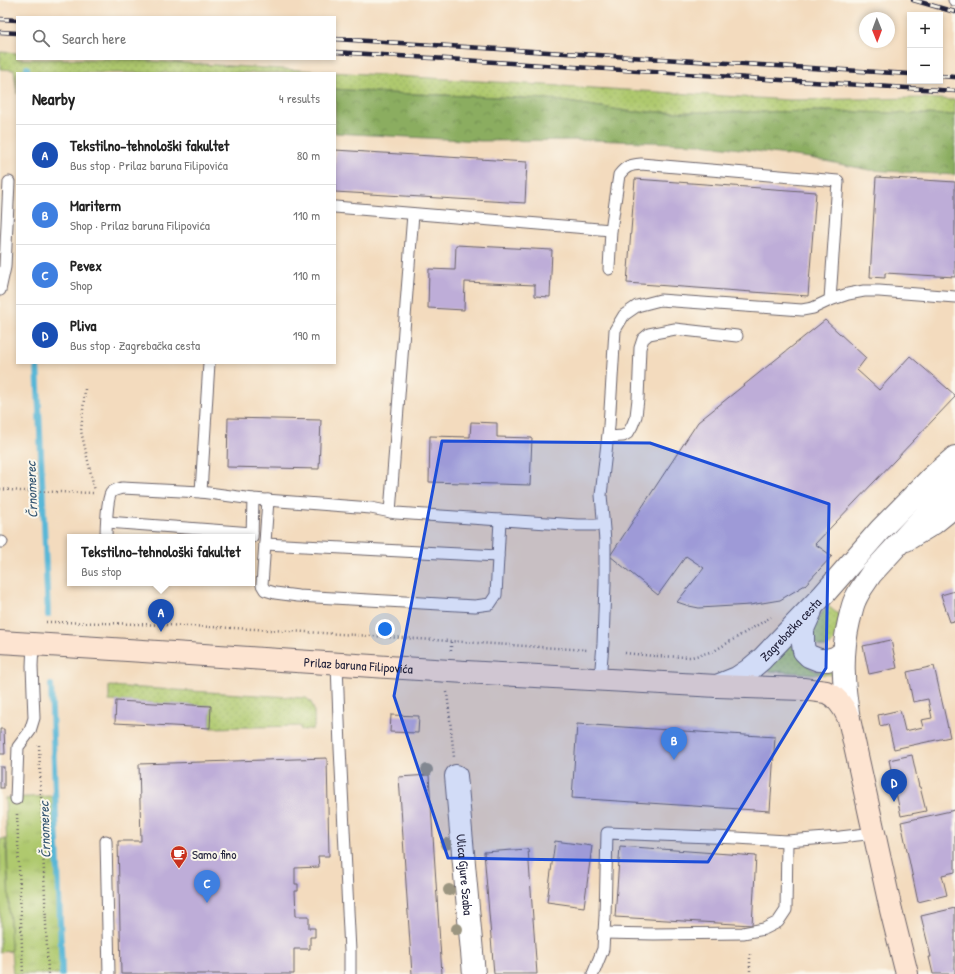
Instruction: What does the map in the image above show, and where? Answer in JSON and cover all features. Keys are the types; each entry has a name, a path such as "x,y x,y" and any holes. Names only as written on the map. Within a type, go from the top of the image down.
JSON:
{"main road":[{"name":"Prilaz baruna Filipovića","path":"0,642 337,664 717,686"},
{"path":"717,686 803,688 826,692 840,702 849,719 907,974"}],"street":[{"name":"Zagrebačka cesta","path":"717,686 737,678 762,659 814,604 880,530 932,476 955,457"},
{"path":"849,719 844,688 844,652 846,633 855,600 871,574 955,482"},
{"path":"898,545 934,523 955,506"},
{"path":"814,604 803,629 804,651 809,656 819,660 835,658 844,652"},
{"name":"Ulica Gjure Szaba","path":"456,776 474,974"}],"lane":[{"path":"609,269 611,230 619,175 624,168 630,165 641,164 838,181 830,300"},
{"path":"0,290 5,267 9,182"},
{"path":"336,207 611,230"},
{"path":"390,512 413,214"},
{"path":"600,679 603,644 605,541 600,495 608,437 615,330 624,315 637,306 660,300 802,310 813,308 848,294 864,291 955,297"},
{"path":"608,437 623,436 628,433 636,416 640,348 643,339 649,334 675,329 737,336"},
{"path":"201,492 209,364"},
{"path":"106,534 110,494 112,491 122,488 201,492 254,499 371,508 396,513 577,525 604,525"},
{"path":"252,534 254,499"},
{"path":"268,500 262,585 265,590 275,593 476,606 490,604 496,595 500,520"},
{"path":"107,522 241,534"},
{"path":"265,544 498,556"},
{"path":"16,799 18,747 30,730 34,718 32,666 33,644"},
{"path":"337,664 350,974"},
{"path":"593,974 603,948 607,833 787,841 875,833"},
{"path":"106,841 109,974"},
{"path":"604,933 743,933 764,929 778,922 786,910 787,841"}],"path":[{"path":"85,389 81,431 95,493"},
{"path":"0,489 86,493"},
{"path":"625,653 654,656 692,657 714,651 776,615"},
{"path":"77,623 160,625 293,632 589,650"},
{"path":"447,692 456,776"},
{"path":"34,718 39,742 48,974"},
{"path":"16,799 23,974"},
{"path":"750,954 750,974"}],"highlighted area":[{"path":"442,441 650,443 829,504 826,668 708,862 448,858 394,696"}],"green space":[{"path":"0,52 16,53 16,60 135,60 331,72 16,72 16,86 14,70 0,69"},
{"path":"336,72 789,100 923,98 955,100 955,115 824,111 633,112 549,99 388,93 336,89"},
{"path":"336,89 388,93 549,99 633,112 824,111 955,115 955,175 869,170 810,158 701,144 592,140 481,141 336,133"},
{"path":"828,606 839,615 838,629 835,639 831,645 822,647 814,642 813,631 817,621"},
{"path":"788,638 810,668 816,671 824,671 836,667 835,675 770,671 767,669"},
{"path":"109,686 306,698 313,707 314,727 313,729 301,730 300,726 210,728 211,706 109,701"},
{"path":"53,796 60,974 13,974 5,798"},
{"path":"0,839 6,839 11,951 0,952"}],"building":[{"path":"336,150 527,162 525,203 336,192"},
{"path":"876,177 955,182 955,277 885,273 885,278 870,277"},
{"path":"635,179 816,192 808,296 627,283"},
{"path":"456,245 552,250 550,297 535,296 535,285 465,282 464,310 428,308 429,269 455,270"},
{"path":"825,320 866,358 857,370 879,390 910,356 955,395 955,397 815,544 832,556 805,585 780,600 750,605 699,608 689,606 677,602 704,568 686,556 658,595 610,556 698,422"},
{"path":"228,418 321,420 319,469 227,467"},
{"path":"471,422 497,423 497,437 532,438 530,485 429,482 430,436 470,437"},
{"path":"955,591 955,621 950,622 941,595"},
{"path":"891,640 897,668 869,674 863,646"},
{"path":"934,666 950,737 894,749 888,724 880,726 878,715 900,710 905,731 923,727 921,720 932,718 928,699 913,702 907,672"},
{"path":"116,701 211,706 210,728 115,723"},
{"path":"391,715 419,716 418,733 390,732"},
{"path":"577,724 775,737 770,811 572,798"},
{"path":"0,729 4,729 5,754 0,754"},
{"path":"912,755 926,811 901,816 889,760"},
{"path":"327,758 329,856 318,856 319,867 295,868 295,884 298,884 298,891 295,891 296,916 309,916 309,928 315,928 315,937 310,937 310,949 294,949 294,974 121,974 118,841 141,841 139,764"},
{"path":"0,767 4,767 4,788 0,788"},
{"path":"429,775 442,974 412,974 399,777"},
{"path":"955,810 955,872 942,875 947,895 918,902 901,822"},
{"path":"555,841 592,846 584,907 547,902"},
{"path":"620,846 756,856 752,925 615,917"},
{"path":"528,849 537,974 494,974 484,852"},
{"path":"955,908 955,974 933,974 929,957 931,957 921,916"}],"waterway":[{"name":"Črnomerec","path":"37,364 48,615"},
{"name":"Črnomerec","path":"51,685 62,974"}],"railway":[{"path":"913,0 955,12"},
{"path":"0,19 16,20"},
{"path":"0,32 16,33"},
{"path":"336,39 907,74"},
{"path":"336,52 955,91"},
{"path":"943,76 955,77"}],"place":[{"name":"Tekstilno-tehnološki fakultet","path":"161,632"},
{"name":"Mariterm","path":"674,760"},
{"name":"Pliva","path":"894,802"},
{"name":"Samo fino","path":"179,869"},
{"name":"Pevex","path":"207,903"}]}
